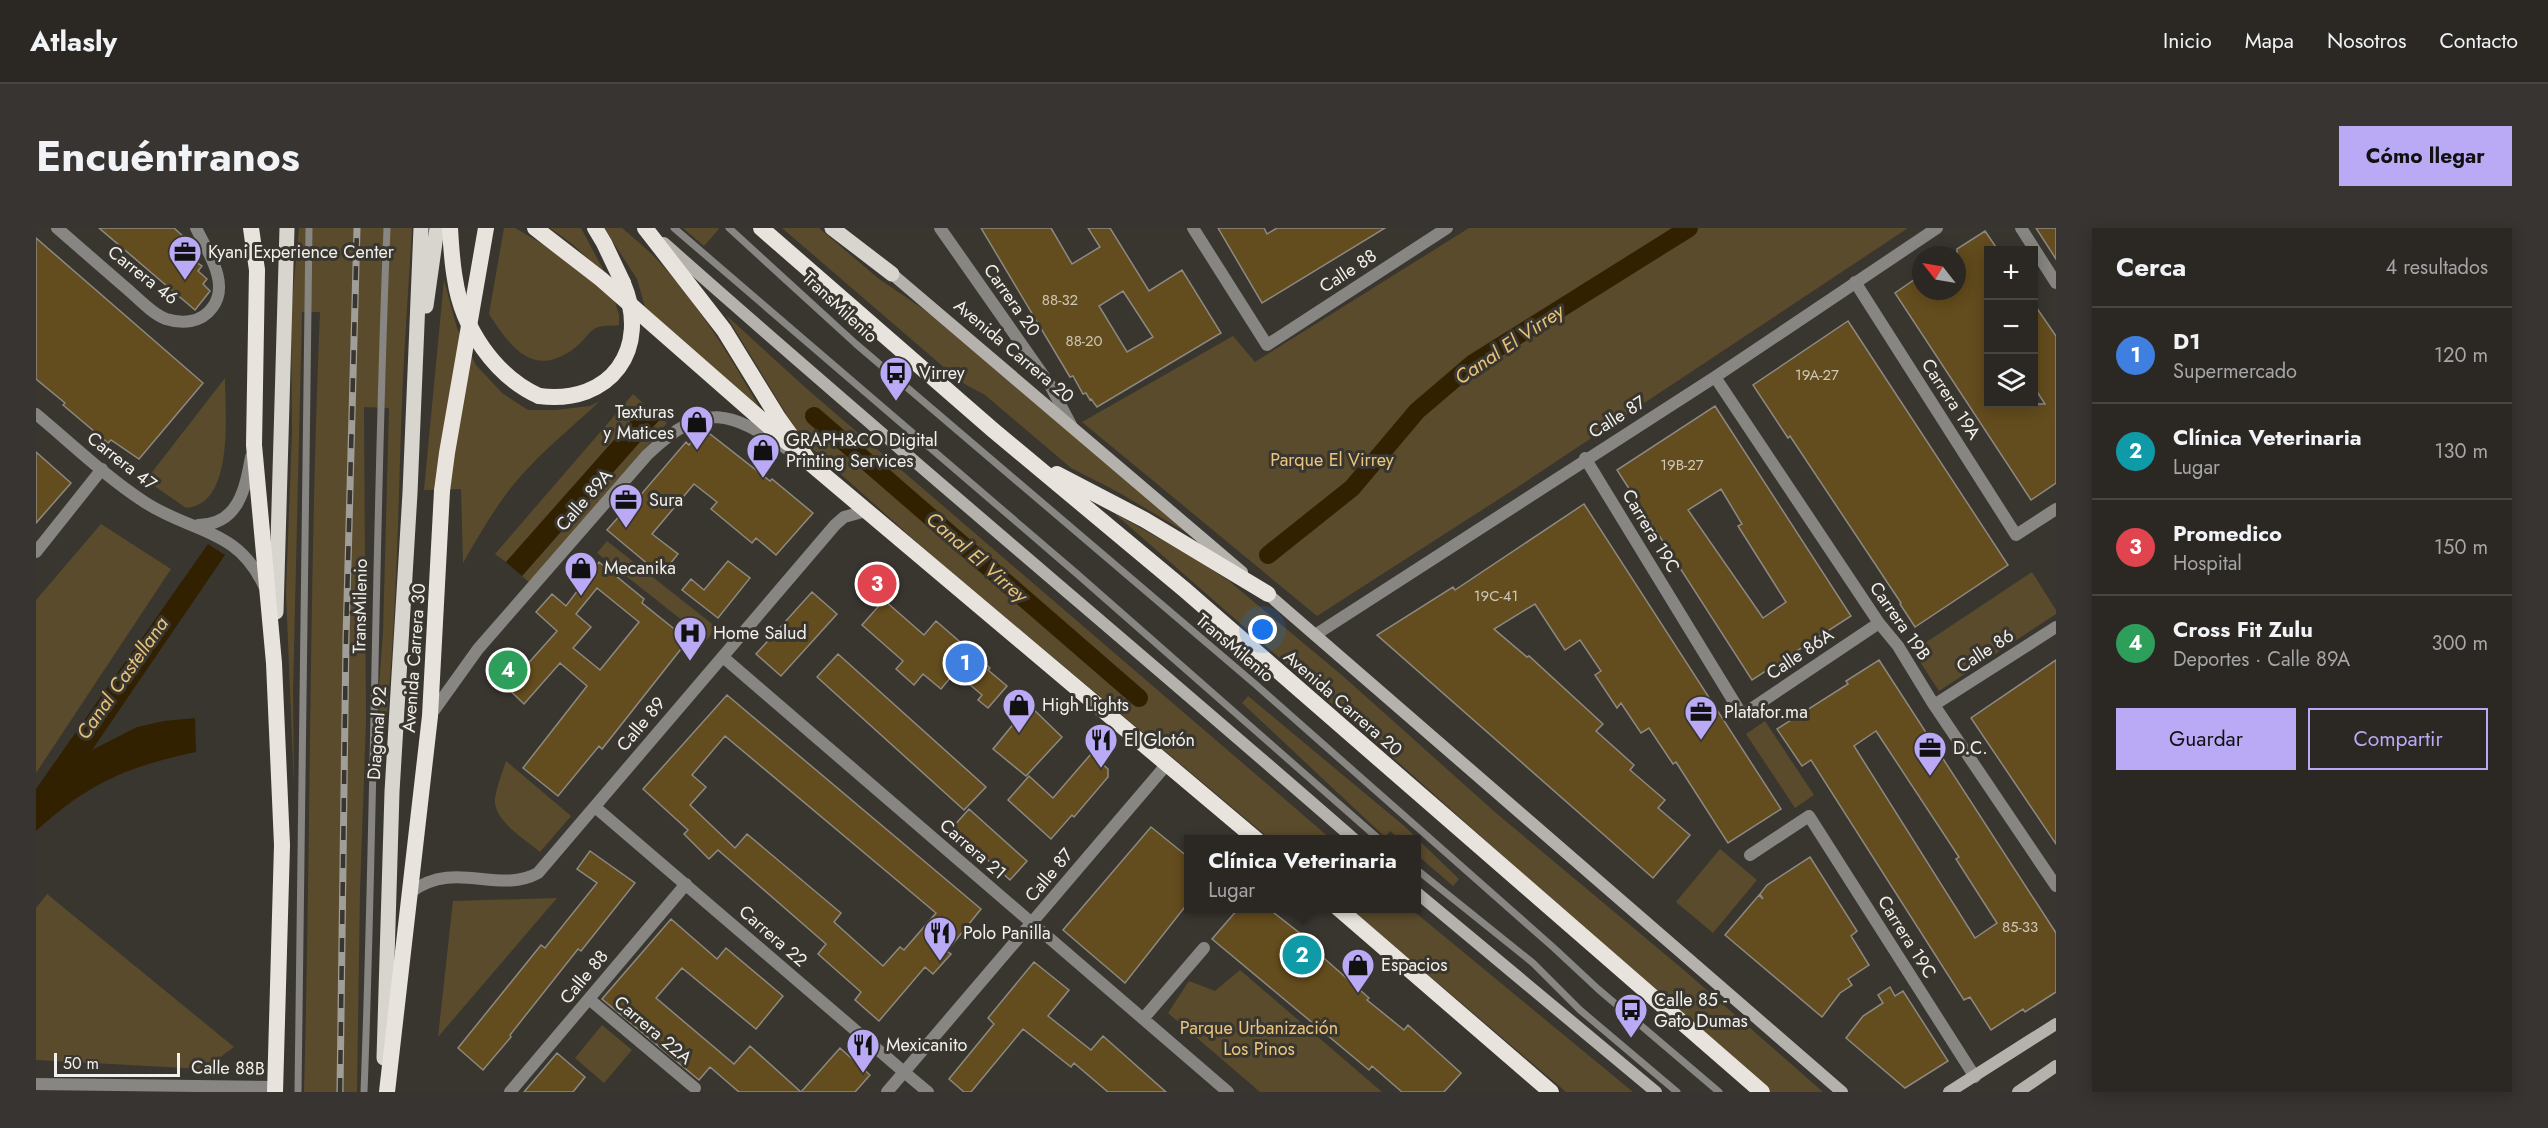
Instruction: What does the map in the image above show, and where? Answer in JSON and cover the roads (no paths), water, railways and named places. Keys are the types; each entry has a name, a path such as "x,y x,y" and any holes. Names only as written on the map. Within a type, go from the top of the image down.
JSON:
{"highway":[{"path":"251,228 257,270 254,444 274,663 282,845 275,1089"},
{"path":"450,228 459,297 473,329 498,369 511,381 539,396 557,399 574,397 606,381 618,368 627,352 632,335 633,317 630,300 595,228"},
{"name":"Avenida Carrera 30","path":"385,1092 411,892 430,716 442,491 486,228"},
{"path":"535,228 601,279 811,464 1251,835"},
{"path":"646,228 724,330 777,416 811,464"},
{"name":"Avenida Carrera 20","path":"761,228 1027,458 1185,590 1762,1092"},
{"path":"1027,458 1145,520 1268,594"},
{"path":"1343,913 1551,1092"}],"main road":[{"path":"274,663 287,228"},
{"name":"Diagonal 92","path":"385,1092 392,792 416,377 421,228"},
{"name":"Diagonal 92","path":"416,377 437,228"},
{"path":"646,228 935,480 1181,688 1349,835"},
{"path":"832,228 892,274"},
{"name":"Avenida Carrera 20","path":"843,228 892,274 1315,634 1842,1092"},
{"path":"1421,896 1656,1092"},
{"path":"1949,1092 2056,1024"},
{"path":"2018,1092 2056,1066"}],"street":[{"name":"Carrera 46","path":"57,228 144,303 164,318 181,323 198,320 211,309 219,295 218,275 196,228"},
{"name":"Carrera 20","path":"940,228 1050,386 1071,425"},
{"name":"Calle 88","path":"1193,228 1267,345 1447,228"},
{"name":"Calle 87","path":"1315,634 1585,458 1715,377 1937,228"},
{"path":"2021,228 2056,283"},
{"name":"Carrera 19A","path":"1855,282 2016,535 2056,509"},
{"name":"Carrera 19B","path":"1715,377 1879,623 1898,646 1934,705 2056,886"},
{"name":"Carrera 47","path":"36,414 126,489 163,514 213,533 232,544 253,568 268,596"},
{"name":"Calle 89A","path":"430,716 478,649 647,455 676,429 704,417 724,418 751,427 811,464"},
{"path":"192,525 213,523 232,513 245,490 254,444"},
{"name":"Carrera 19C","path":"1585,458 1742,715"},
{"path":"36,552 102,469"},
{"name":"Calle 89","path":"411,892 428,881 447,877 515,880 528,878 538,873 835,525 844,517 867,511"},
{"name":"Calle 86A","path":"1742,715 1879,623"},
{"name":"Calle 86","path":"1934,705 2056,627"},
{"name":"Carrera 21","path":"723,657 1227,1092"},
{"name":"Calle 87","path":"887,1092 1167,764"},
{"name":"Carrera 22","path":"595,807 928,1092"},
{"name":"Carrera 19C","path":"1750,855 1809,816 1975,1077"},
{"name":"Calle 88","path":"510,1092 686,884"},
{"path":"1143,1019 1203,948"},
{"name":"Carrera 22A","path":"589,999 695,1088"},
{"name":"Calle 88B","path":"36,1084 275,1089"}],"lane":[{"path":"298,1092 309,228"},
{"name":"TransMilenio","path":"364,1092 371,886 379,408 387,228"},
{"path":"674,228 1076,573 1374,835"},
{"name":"TransMilenio","path":"729,228 856,344 1255,684 1598,989 1719,1092"},
{"path":"1421,873 1533,963 1580,1010 1677,1092"}],"water":[{"path":"645,405 661,418 522,576 506,562"},
{"name":"Canal Castellana","path":"208,544 225,555 92,750 137,727 195,718 196,752 149,764 110,779 74,800 36,831 36,789"}],"waterway":[{"name":"Canal El Virrey","path":"1268,555 1352,488 1417,411 1472,364 1689,228"},
{"name":"Canal El Virrey","path":"814,416 1139,698"}],"railway":[{"path":"340,1092 346,638 357,228"}],"place":[{"name":"Kyani Experience Center","path":"185,281"},
{"name":"Virrey","path":"896,402"},
{"name":"Texturas y Matices","path":"697,451"},
{"name":"GRAPH&CO Digital Printing Services","path":"763,479"},
{"name":"Sura","path":"626,529"},
{"name":"Promedico","path":"877,584"},
{"name":"Mecanika","path":"581,597"},
{"name":"Home Salud","path":"690,662"},
{"name":"D1","path":"965,663"},
{"name":"Cross Fit Zulu","path":"508,670"},
{"name":"High Lights","path":"1019,734"},
{"name":"Platafor.ma","path":"1701,741"},
{"name":"El Glotón","path":"1101,769"},
{"name":"D.C.","path":"1930,777"},
{"name":"Clínica Veterinaria","path":"1302,955"},
{"name":"Polo Panilla","path":"940,962"},
{"name":"Espacios","path":"1358,994"},
{"name":"Calle 85 - Gato Dumas","path":"1631,1039"},
{"name":"Mexicanito","path":"863,1074"}],"park label":[{"name":"Parque El Virrey","path":"1332,460"},
{"name":"Parque Urbanización Los Pinos","path":"1259,1038"}]}
